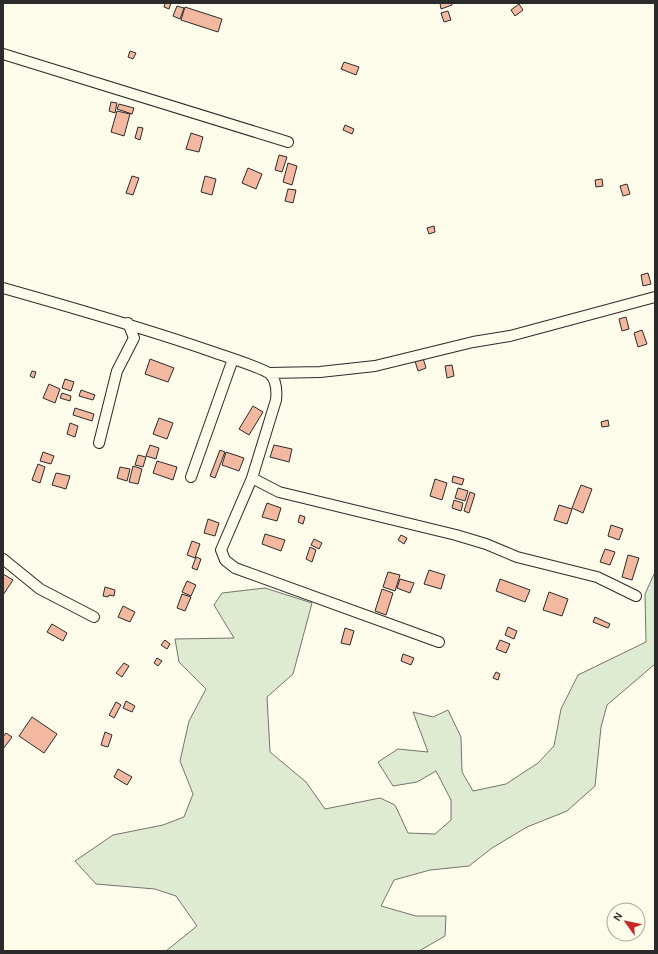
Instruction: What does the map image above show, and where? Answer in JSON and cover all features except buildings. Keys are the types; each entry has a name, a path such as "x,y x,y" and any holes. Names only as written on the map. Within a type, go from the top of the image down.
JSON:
{"street":[{"path":"3,54 288,142"},
{"path":"3,288 128,323 233,359 269,374 275,380 277,388 276,400 252,478 221,550 225,560 235,568 439,642"},
{"path":"269,374 320,372 375,366 473,342 510,336 655,297"},
{"path":"99,443 117,371 134,338 128,323"},
{"path":"191,477 233,359"},
{"path":"252,478 279,492 456,535 486,544 517,557 597,577 636,596"},
{"path":"3,559 40,589 94,617"}],"green space":[{"path":"655,572 655,664 607,705 601,727 595,786 567,811 527,827 492,848 469,866 430,870 394,880 381,906 416,916 446,916 445,936 419,951 166,951 197,926 176,896 155,889 96,884 75,861 113,835 163,825 184,817 193,794 180,761 189,721 206,689 179,662 175,639 234,638 214,605 222,593 265,588 312,603 293,674 267,697 270,752 306,782 325,809 380,798 395,805 408,833 435,834 451,820 451,800 436,771 417,782 393,786 378,762 398,749 428,752 413,712 433,717 448,710 461,737 462,772 473,791 506,784 538,763 554,746 561,709 578,675 646,642 645,594"}]}
